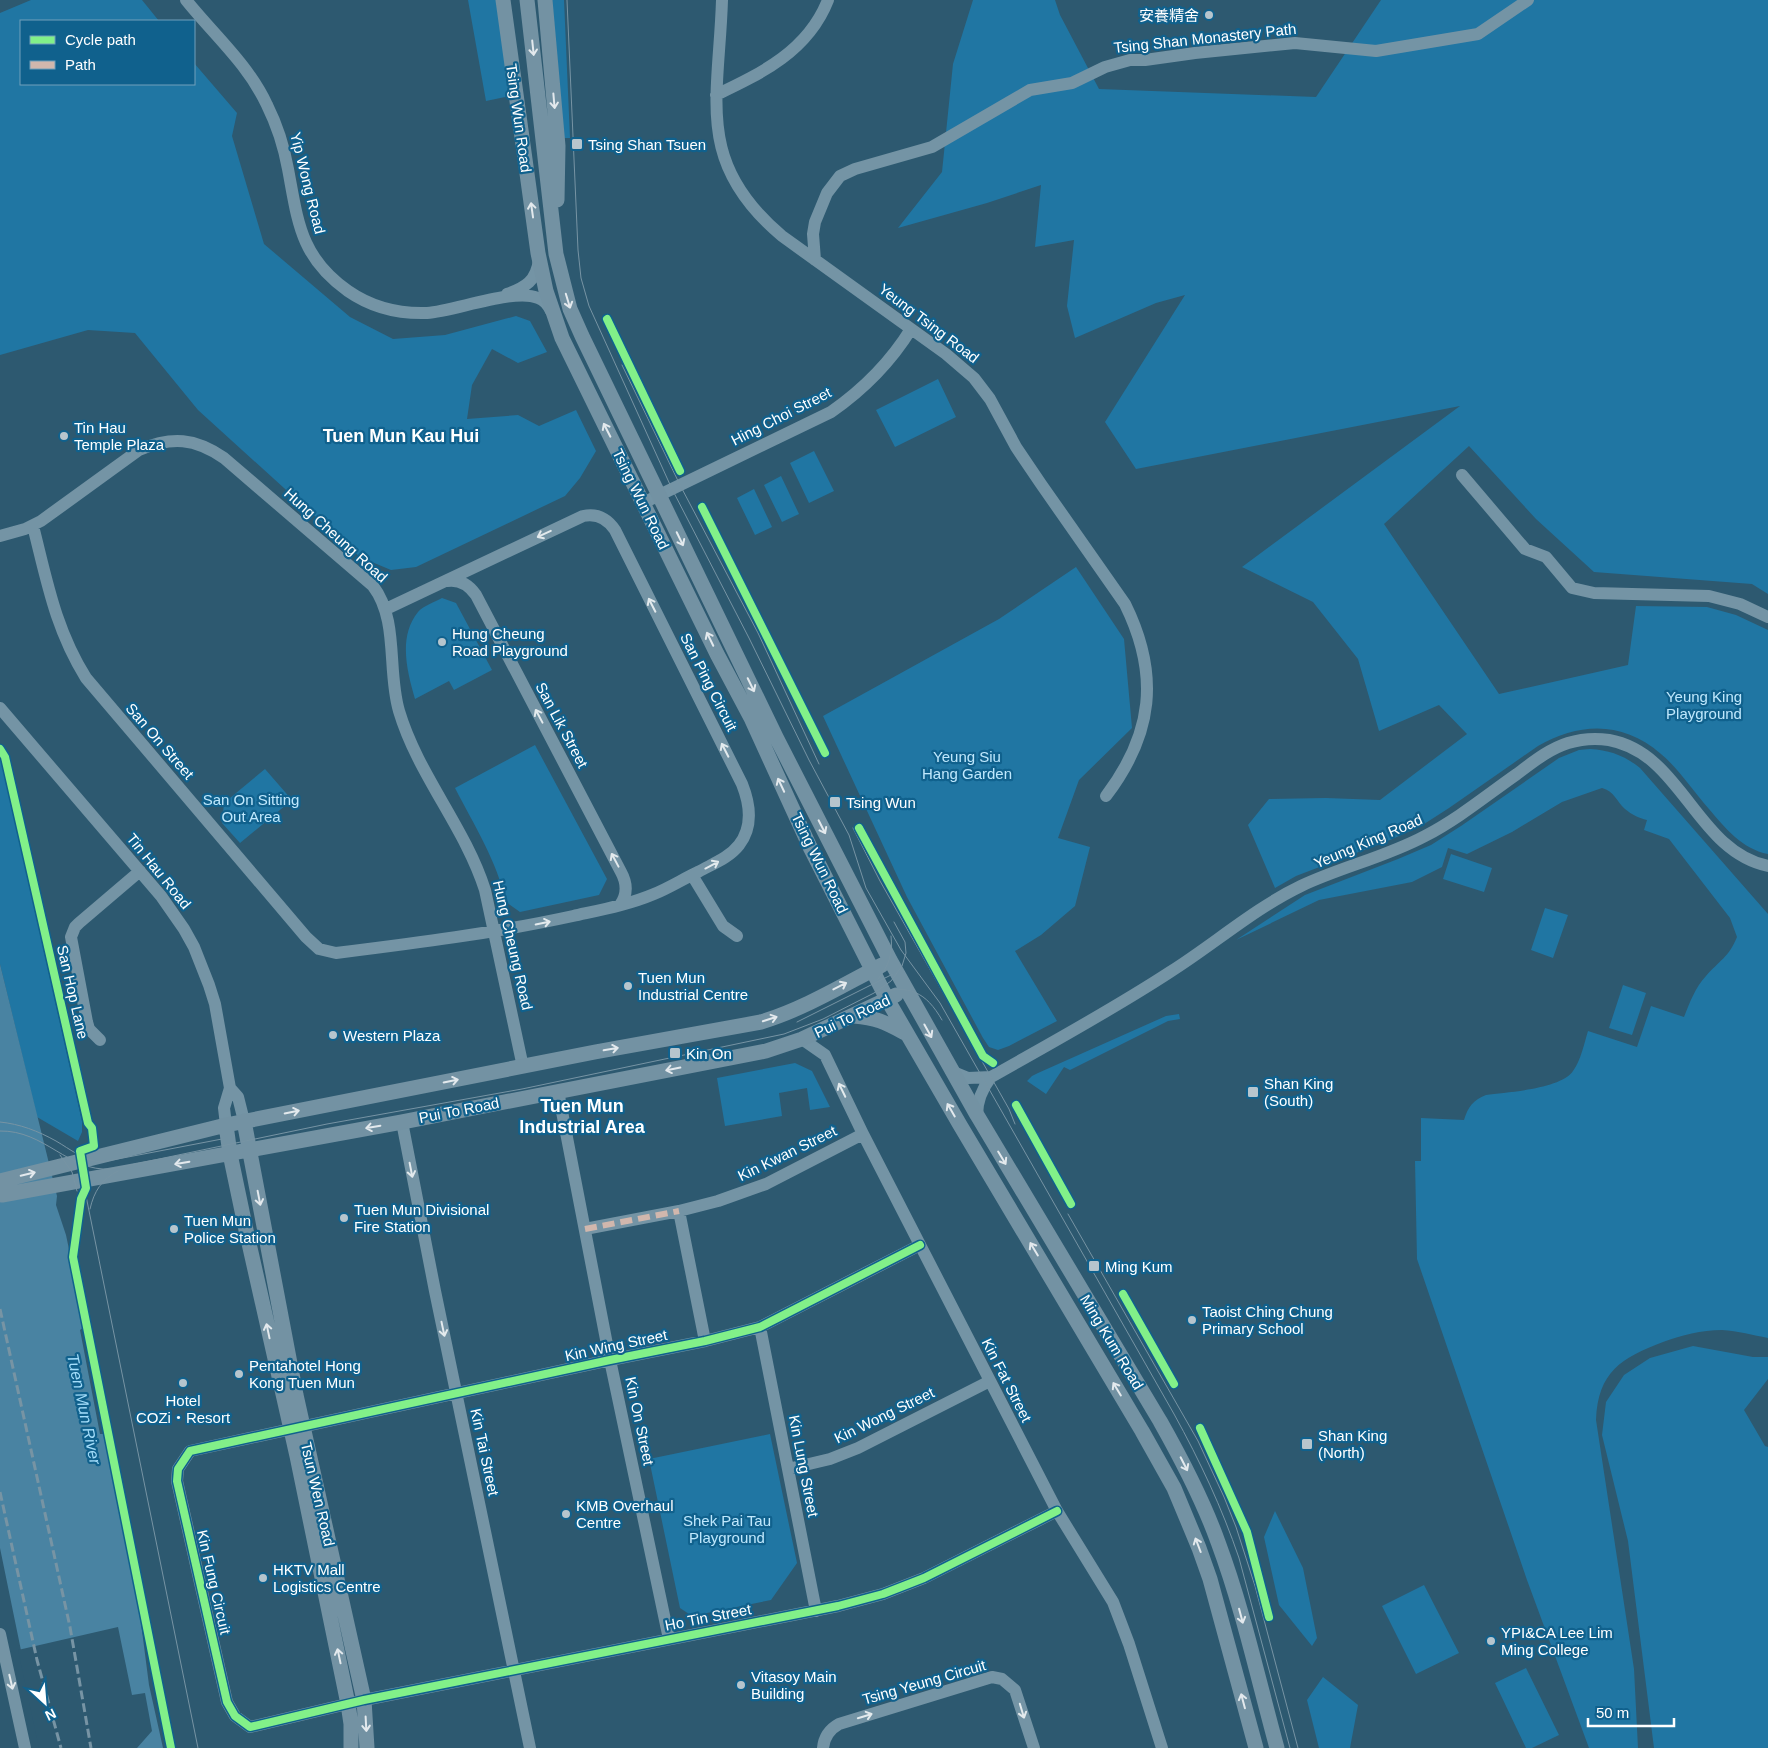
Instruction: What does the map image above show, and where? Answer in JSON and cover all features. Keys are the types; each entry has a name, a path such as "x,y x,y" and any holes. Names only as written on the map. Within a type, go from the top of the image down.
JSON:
{"main road":[{"name":"Tsing Wun Road","path":"527,0 556,254 570,309 776,737 890,960"},
{"path":"545,0 558,146 556,254"},
{"name":"Tsing Wun Road","path":"503,2 539,258 552,313 575,366 642,503 750,718 810,846 873,969"},
{"name":"Pui To Road","path":"1,1188 57,1168 226,1124 761,1022 808,1003 890,960"},
{"name":"Ming Kum Road","path":"890,960 951,1071 1160,1422 1192,1480 1209,1518 1229,1573 1277,1748"},
{"name":"Ming Kum Road","path":"873,969 887,999 960,1125 1174,1488 1210,1579 1256,1748"},
{"name":"Pui To Road","path":"1,1188 59,1184 230,1154 766,1051 802,1039 906,990"},
{"path":"853,1016 872,1017 881,1020 908,1035"},
{"name":"Tsun Wen Road","path":"244,1121 296,1428 348,1704 351,1724 351,1748"},
{"name":"Tsun Wen Road","path":"226,1124 230,1154 364,1700 366,1748"}],"street":[{"name":"Yip Wong Road","path":"186,0 240,61 259,89 281,139 294,210 303,237 318,262 332,278 349,292 368,303 390,310 402,312 439,312 498,298 521,288 531,281 537,273 539,258"},
{"name":"Yeung Tsing Road","path":"722,0 716,95 719,137 726,161 738,186 752,208 782,236 956,362 980,386 990,399 1021,454 1126,604 1143,646 1148,692 1140,736 1120,778 1106,796"},
{"path":"716,95 768,69 790,53 817,22 828,0"},
{"name":"Tsing Shan Monastery Path","path":"816,260 813,234 815,222 827,193 840,176 855,169 932,147 1030,90 1072,83 1105,67 1130,60 1145,60 1295,43 1376,51 1478,34 1528,0"},
{"name":"Yip Wong Road","path":"498,298 535,297 544,300 552,313"},
{"name":"Hing Choi Street","path":"642,503 831,412 862,389 876,375 901,345 911,329"},
{"name":"Hung Cheung Road","path":"0,536 33,526 139,450 154,443 184,440 212,449 224,458 366,579 379,594 386,609 394,693 402,722 412,745 476,866 485,890 523,1067"},
{"path":"1462,475 1525,548 1546,557 1572,588 1594,593 1709,596 1740,604 1768,618"},
{"name":"San Ping Circuit","path":"386,609 583,516 595,515 601,517 610,524 742,784 748,800 749,823 740,844 726,857 692,875 653,894 620,905 495,932"},
{"name":"San On Street","path":"33,526 55,614 69,648 86,678 312,943 319,949 336,953 495,932"},
{"name":"San Lik Street","path":"444,581 453,580 461,582 467,585 476,595 621,872 626,886 624,900 620,905"},
{"name":"Tin Hau Road","path":"0,708 140,871 177,918 194,947 202,965 214,1004 230,1088 224,1108 226,1124"},
{"name":"Yeung King Road","path":"951,1071 968,1078 991,1077 1148,986 1264,908 1301,886 1426,836 1544,755 1568,743 1588,739 1607,740 1624,744 1640,751 1660,768 1723,842 1743,856 1768,866"},
{"name":"San Hop Lane","path":"100,1040 94,1035 87,1022 71,937 79,923 140,871"},
{"path":"692,875 723,926 738,936"},
{"name":"Kin Fat Street","path":"802,1039 825,1055 863,1134 1057,1511 1116,1610 1129,1644 1162,1748"},
{"path":"977,1115 979,1097 985,1084 991,1077"},
{"name":"Tin Hau Road","path":"230,1088 238,1098 244,1121"},
{"name":"Kin On Street","path":"558,1091 610,1360 669,1639"},
{"name":"Kin Tai Street","path":"402,1122 530,1748"},
{"name":"Kin Kwan Street","path":"585,1229 718,1201 766,1184 863,1134"},
{"path":"679,1210 705,1341"},
{"name":"Kin Wing Street","path":"296,1428 705,1341 760,1327 920,1245"},
{"name":"Kin Lung Street","path":"760,1327 816,1611"},
{"name":"Kin Wong Street","path":"788,1469 830,1459 858,1448 990,1381"},
{"name":"Kin Fung Circuit","path":"296,1428 190,1451 178,1468 177,1481 227,1702 235,1716 250,1727 348,1704"},
{"name":"Ho Tin Street","path":"348,1704 816,1611 864,1599 943,1570 1057,1511"},
{"path":"0,1634 25,1748"},
{"name":"Tsing Yeung Circuit","path":"823,1748 827,1735 839,1724 992,1677 1002,1679 1015,1690 1034,1748"}],"green space":[{"path":"31,0 142,0 158,20 20,20 20,85 195,85 195,64 237,113 232,136 264,244 350,317 393,339 445,335 516,316 530,321 547,352 518,363 492,349 472,385 467,419 518,415 539,426 576,410 596,451 580,478 565,496 416,567 391,570 360,557 198,410 135,333 88,330 0,355 0,13"},
{"path":"468,0 496,0 510,96 486,101"},
{"path":"552,0 564,0 570,138 564,138"},
{"name":"Yeung King Playground","path":"973,0 1055,0 1060,15 1099,89 1316,97 1381,0 1768,0 1768,594 1752,584 1594,572 1536,519 1469,446 1384,524 1499,694 1628,665 1636,606 1707,607 1736,615 1768,630 1768,854 1750,848 1735,837 1674,766 1647,743 1632,735 1616,731 1585,729 1570,732 1538,746 1421,826 1296,876 1275,888 1248,825 1269,799 1326,798 1380,800 1467,734 1439,705 1379,731 1358,659 1313,602 1242,567 1460,406 1136,469 1105,422 1185,295 1156,303 1075,338 1067,306 1074,240 1035,247 1041,185 987,203 898,228 942,172 953,64"},
{"path":"938,379 956,417 895,447 876,410"},
{"path":"814,451 834,491 809,503 790,463"},
{"path":"781,476 799,514 782,522 764,485"},
{"path":"754,489 772,527 755,535 737,498"},
{"name":"Yeung Siu Hang Garden","path":"1076,567 1124,639 1132,728 1079,780 1058,838 1090,847 1075,906 1041,935 1015,951 1057,1021 998,1050 989,1047 983,1038 907,897 823,716 999,619"},
{"name":"Hung Cheung Road Playground","path":"442,598 456,603 492,670 454,690 449,681 415,699 407,666 406,643 408,632 420,610"},
{"path":"535,745 607,879 599,895 520,912 506,902 491,858 455,788"},
{"path":"1590,749 1617,754 1640,768 1768,914 1768,1338 1734,1331 1714,1330 1692,1333 1663,1342 1635,1354 1614,1369 1601,1390 1598,1404 1596,1420 1634,1669 1638,1748 1589,1748 1527,1580 1417,1259 1415,1161 1421,1161 1421,1118 1464,1120 1472,1104 1486,1095 1533,1089 1567,1077 1576,1067 1588,1031 1637,1047 1651,1006 1684,1017 1699,985 1734,944 1737,937 1730,918 1669,839 1644,830 1647,820 1628,811 1612,794 1602,788 1562,802 1512,832 1467,854 1448,848 1442,867 1412,882 1319,900 1236,940 1305,895 1431,845 1559,758 1579,750"},
{"path":"0,756 82,1121 82,1132 78,1141 37,1117 0,964"},
{"name":"San On Sitting Out Area","path":"265,769 292,800 240,843 222,823 224,803"},
{"path":"1451,854 1492,868 1484,892 1443,879"},
{"path":"1545,908 1568,915 1553,958 1531,950"},
{"path":"1623,985 1646,993 1632,1035 1609,1028"},
{"path":"1179,1014 1180,1019 1168,1021 1070,1070 1064,1067 1046,1094 1027,1081 1038,1073 1166,1016"},
{"path":"795,1063 812,1071 830,1107 810,1110 807,1088 779,1093 782,1116 725,1126 717,1078"},
{"path":"1693,1346 1753,1357 1768,1357 1768,1379 1744,1410 1765,1446 1768,1447 1768,1748 1654,1748 1628,1541 1602,1435 1606,1402 1624,1375 1650,1358"},
{"name":"Shek Pai Tau Playground","path":"770,1434 797,1563 771,1600 692,1616 680,1608 649,1459"},
{"path":"1275,1511 1303,1568 1317,1638 1312,1646 1279,1605 1264,1537"},
{"path":"1424,1585 1459,1653 1416,1674 1382,1606"},
{"path":"1526,1668 1559,1735 1532,1748 1526,1748 1495,1683"},
{"path":"1323,1677 1358,1705 1350,1748 1319,1748 1307,1700"}],"water":[{"name":"Tuen Mun River","path":"0,964 57,1196 56,1205 66,1235 85,1326 80,1330 100,1434 106,1434 122,1506 119,1508 141,1623 149,1685 163,1748 41,1748 0,1548"}],"pier":[{"path":"118,1627 132,1695 145,1693 152,1731 137,1748 39,1748 18,1650"}],"tram line":[{"path":"567,0 578,250 581,278 589,306 672,489 849,835 866,888 901,950 940,1003 1174,1414 1202,1467 1239,1558 1290,1748"},
{"path":"622,365 680,485 758,633 819,764"},
{"path":"853,828 880,881 1009,1109 1015,1124"},
{"path":"0,1131 16,1132 30,1137 82,1164 96,1168 111,1169 327,1124 522,1089 784,1034 823,1019 874,993 891,981 902,966 906,953 905,942 894,922"},
{"path":"878,979 889,959 891,936"},
{"path":"797,1022 893,974"},
{"path":"878,993 899,989 916,993 930,1003 942,1020"},
{"path":"0,1122 15,1124 36,1131 83,1157 102,1162 222,1139"},
{"path":"60,1155 72,1172 77,1191"},
{"path":"74,1161 79,1170 85,1191 198,1748"},
{"path":"90,1209 100,1186 107,1178 118,1171"},
{"path":"1068,1214 1198,1441 1224,1497 1255,1586 1298,1748"}],"railway":[{"path":"0,1309 70,1627 91,1748"},
{"path":"0,1492 37,1660 61,1748"}],"marked path":[{"path":"585,1229 679,1211"}],"cycle path":[{"path":"607,319 680,471"},
{"path":"702,507 825,753"},
{"path":"0,749 5,757 88,1123 92,1128 94,1146 80,1151 86,1188 81,1199 73,1257 171,1748"},
{"path":"859,828 983,1056 993,1063"},
{"path":"1016,1105 1071,1204"},
{"path":"920,1245 760,1327 705,1341 190,1451 178,1469 177,1481 227,1702 235,1716 250,1727 364,1700 838,1606 883,1594 924,1578 1057,1511"},
{"path":"1123,1294 1174,1384"},
{"path":"1200,1428 1247,1532 1269,1617"}],"place":[{"name":"安養精舍","path":"1209,15"},
{"name":"Tsing Shan Tsuen","path":"577,144"},
{"name":"Tin Hau Temple Plaza","path":"64,436"},
{"name":"Hung Cheung Road Playground","path":"442,642"},
{"name":"Tsing Wun","path":"835,802"},
{"name":"Tuen Mun Industrial Centre","path":"628,986"},
{"name":"Western Plaza","path":"333,1035"},
{"name":"Kin On","path":"675,1053"},
{"name":"Shan King (South)","path":"1253,1092"},
{"name":"Tuen Mun Divisional Fire Station","path":"344,1218"},
{"name":"Tuen Mun Police Station","path":"174,1229"},
{"name":"Ming Kum","path":"1094,1266"},
{"name":"Taoist Ching Chung Primary School","path":"1192,1320"},
{"name":"Pentahotel Hong Kong Tuen Mun","path":"239,1374"},
{"name":"Hotel COZi‧Resort","path":"183,1383"},
{"name":"Shan King (North)","path":"1307,1444"},
{"name":"KMB Overhaul Centre","path":"566,1514"},
{"name":"HKTV Mall Logistics Centre","path":"263,1578"},
{"name":"YPI&CA Lee Lim Ming College","path":"1491,1641"},
{"name":"Vitasoy Main Building","path":"741,1685"}],"district":[{"name":"Tuen Mun Kau Hui","path":"401,436"},
{"name":"Tuen Mun Industrial Area","path":"582,1116"}]}
